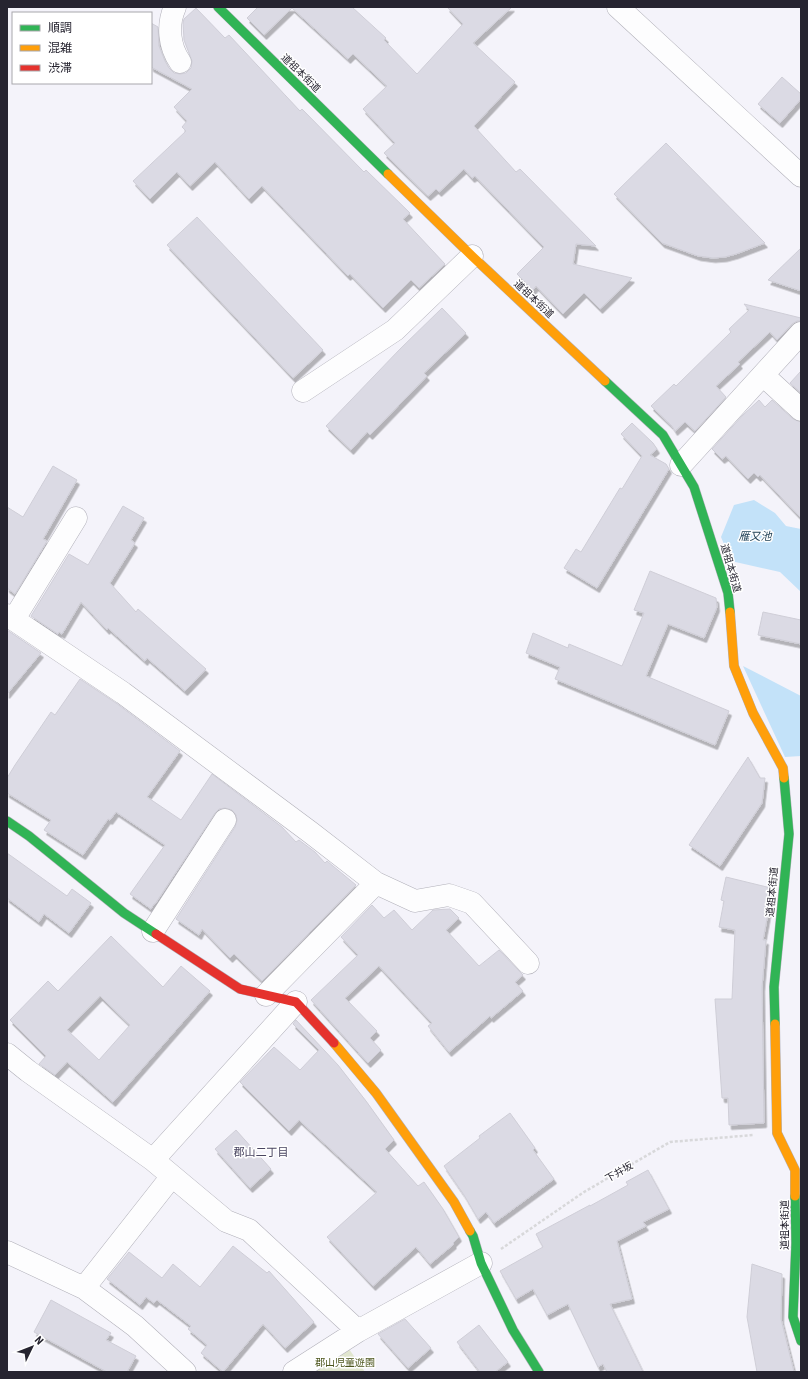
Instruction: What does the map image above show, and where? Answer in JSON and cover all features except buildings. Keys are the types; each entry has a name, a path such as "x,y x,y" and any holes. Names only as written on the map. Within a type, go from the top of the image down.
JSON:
{"street":[{"path":"175,7 171,15 169,29 173,52 180,62"},
{"name":"道祖本街道","path":"218,7 472,256 663,435 694,487 728,593 734,666 752,713 783,768 789,834 774,987 777,1133 796,1163 796,1243 793,1316 801,1341"},
{"path":"618,7 801,176"},
{"path":"302,391 396,330 472,256"},
{"path":"681,465 801,333"},
{"path":"763,375 801,410"},
{"path":"76,518 10,617 123,693 376,883 415,901 449,895 472,903 528,963"},
{"path":"153,931 225,820"},
{"path":"7,821 29,836 124,913 240,989 296,1002 347,1057 376,1093 449,1196 473,1236 481,1263 513,1330 539,1372"},
{"path":"266,995 376,883"},
{"path":"153,1160 296,1002"},
{"path":"7,1054 153,1160 226,1221 249,1230 358,1331"},
{"path":"84,1288 172,1176"},
{"path":"7,1252 84,1288 135,1326 185,1372"},
{"path":"294,1372 358,1331 481,1263"}],"path":[{"name":"下井坂","path":"481,1263 584,1192 670,1142 777,1133"}],"green space":[{"name":"郡山児童遊園","path":"349,1349 365,1372 308,1372"}],"water":[{"name":"雁又池","path":"754,500 775,513 786,526 801,529 801,592 780,572 731,561 721,537 734,505"},
{"path":"743,666 801,696 801,756 785,757"}],"traffic: fast":[{"path":"218,7 388,174"},
{"path":"605,381 663,435 694,487 728,593 730,612"},
{"path":"775,1024 774,987 789,834 784,778"},
{"path":"7,821 29,836 124,913 156,934"},
{"path":"795,1196 796,1243 793,1317 801,1341"},
{"path":"470,1231 473,1236 481,1263 513,1330 539,1372"}],"traffic: slow":[{"path":"388,174 472,256 605,381"},
{"path":"730,612 734,666 753,713 783,768 784,778"},
{"path":"775,1024 777,1133 795,1170 795,1196"},
{"path":"334,1043 376,1093 454,1202 470,1231"}],"traffic: jam":[{"path":"156,934 240,989 296,1002 334,1043"}],"district":[{"name":"郡山二丁目","path":"261,1152"}]}
